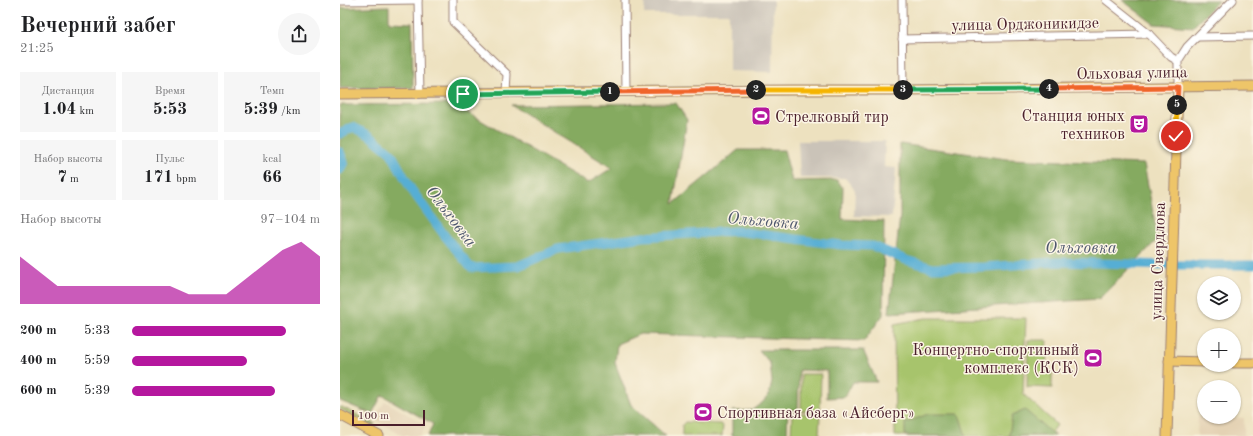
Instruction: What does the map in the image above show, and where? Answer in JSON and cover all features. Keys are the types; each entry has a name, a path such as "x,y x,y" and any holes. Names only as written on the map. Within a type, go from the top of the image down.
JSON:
{"main road":[{"name":"Ольховая улица","path":"340,94 1253,86"},
{"name":"улица Свердлова","path":"1167,436 1178,87"},
{"path":"1169,361 1197,362"},
{"path":"1241,363 1253,363"},
{"path":"340,415 379,436"}],"street":[{"path":"340,0 418,0 420,94"},
{"path":"453,0 453,22 507,74 506,93"},
{"path":"625,0 626,92"},
{"path":"902,0 903,90"},
{"path":"1106,0 1149,34 1171,57 1178,61"},
{"path":"1178,87 1178,61 1187,47 1233,0"},
{"name":"улица Орджоникидзе","path":"902,39 1149,34"},
{"path":"1198,37 1253,36"}],"shaded area":[{"path":"645,0 773,0 772,72 729,71 729,14 644,14"},
{"path":"798,141 885,141 884,167 896,168 892,217 854,216 855,190 845,178 800,178"},
{"path":"385,401 426,425 420,436 403,436 374,419"},
{"path":"1241,418 1244,418 1244,436 1197,436 1198,424 1241,424"}],"green space":[{"path":"1122,0 1219,0 1193,27 1154,24"},
{"path":"389,6 389,22 412,23 413,88 340,88 340,8"},
{"path":"676,103 687,120 673,204 738,150 784,150 792,181 837,180 843,188 842,219 884,221 883,315 864,341 640,334 617,344 615,363 631,405 666,436 428,436 433,424 382,395 372,414 340,401 340,105 453,104 588,183 612,168 511,105"},
{"path":"900,144 1007,159 1144,164 1158,239 1099,299 889,313 900,216"},
{"path":"926,318 1026,318 1023,394 1057,425 1049,436 895,436 894,324"},
{"path":"1028,340 1047,340 1046,372 1052,373 1052,388 1027,387"},
{"path":"759,350 863,350 877,382 853,382 845,397 827,398 827,371 799,370 798,410 788,410 787,436 732,436 732,411 752,410 762,403 769,395 772,382 770,363"},
{"path":"801,374 821,374 820,411 801,411"},
{"path":"340,406 375,424 370,425 340,409"},
{"path":"1025,410 1055,436 1009,436 1012,416"},
{"path":"792,413 820,414 819,436 791,436"},
{"path":"928,414 959,414 966,436 905,436 905,423"},
{"path":"685,422 720,424 723,426 722,436 682,436 682,425"}],"waterway":[{"name":"Ольховка","path":"340,134 353,127 369,135 391,153 411,189 445,236 471,268 518,266 558,249 643,237 736,231 841,245 873,246 906,260 933,268 984,267 1057,262 1172,265 1253,265"},
{"name":"Ольховка","path":"340,152 344,162 340,170"}],"place":[{"name":"Стрелковый тир","path":"761,116"},
{"name":"Станция юных техников","path":"1139,124"},
{"name":"Концертно-спортивный комплекс (КСК)","path":"1093,358"},
{"name":"Спортивная база «Айсберг»","path":"703,412"}],"route":[{"path":"463,94 1178,87 1176,136"}]}
